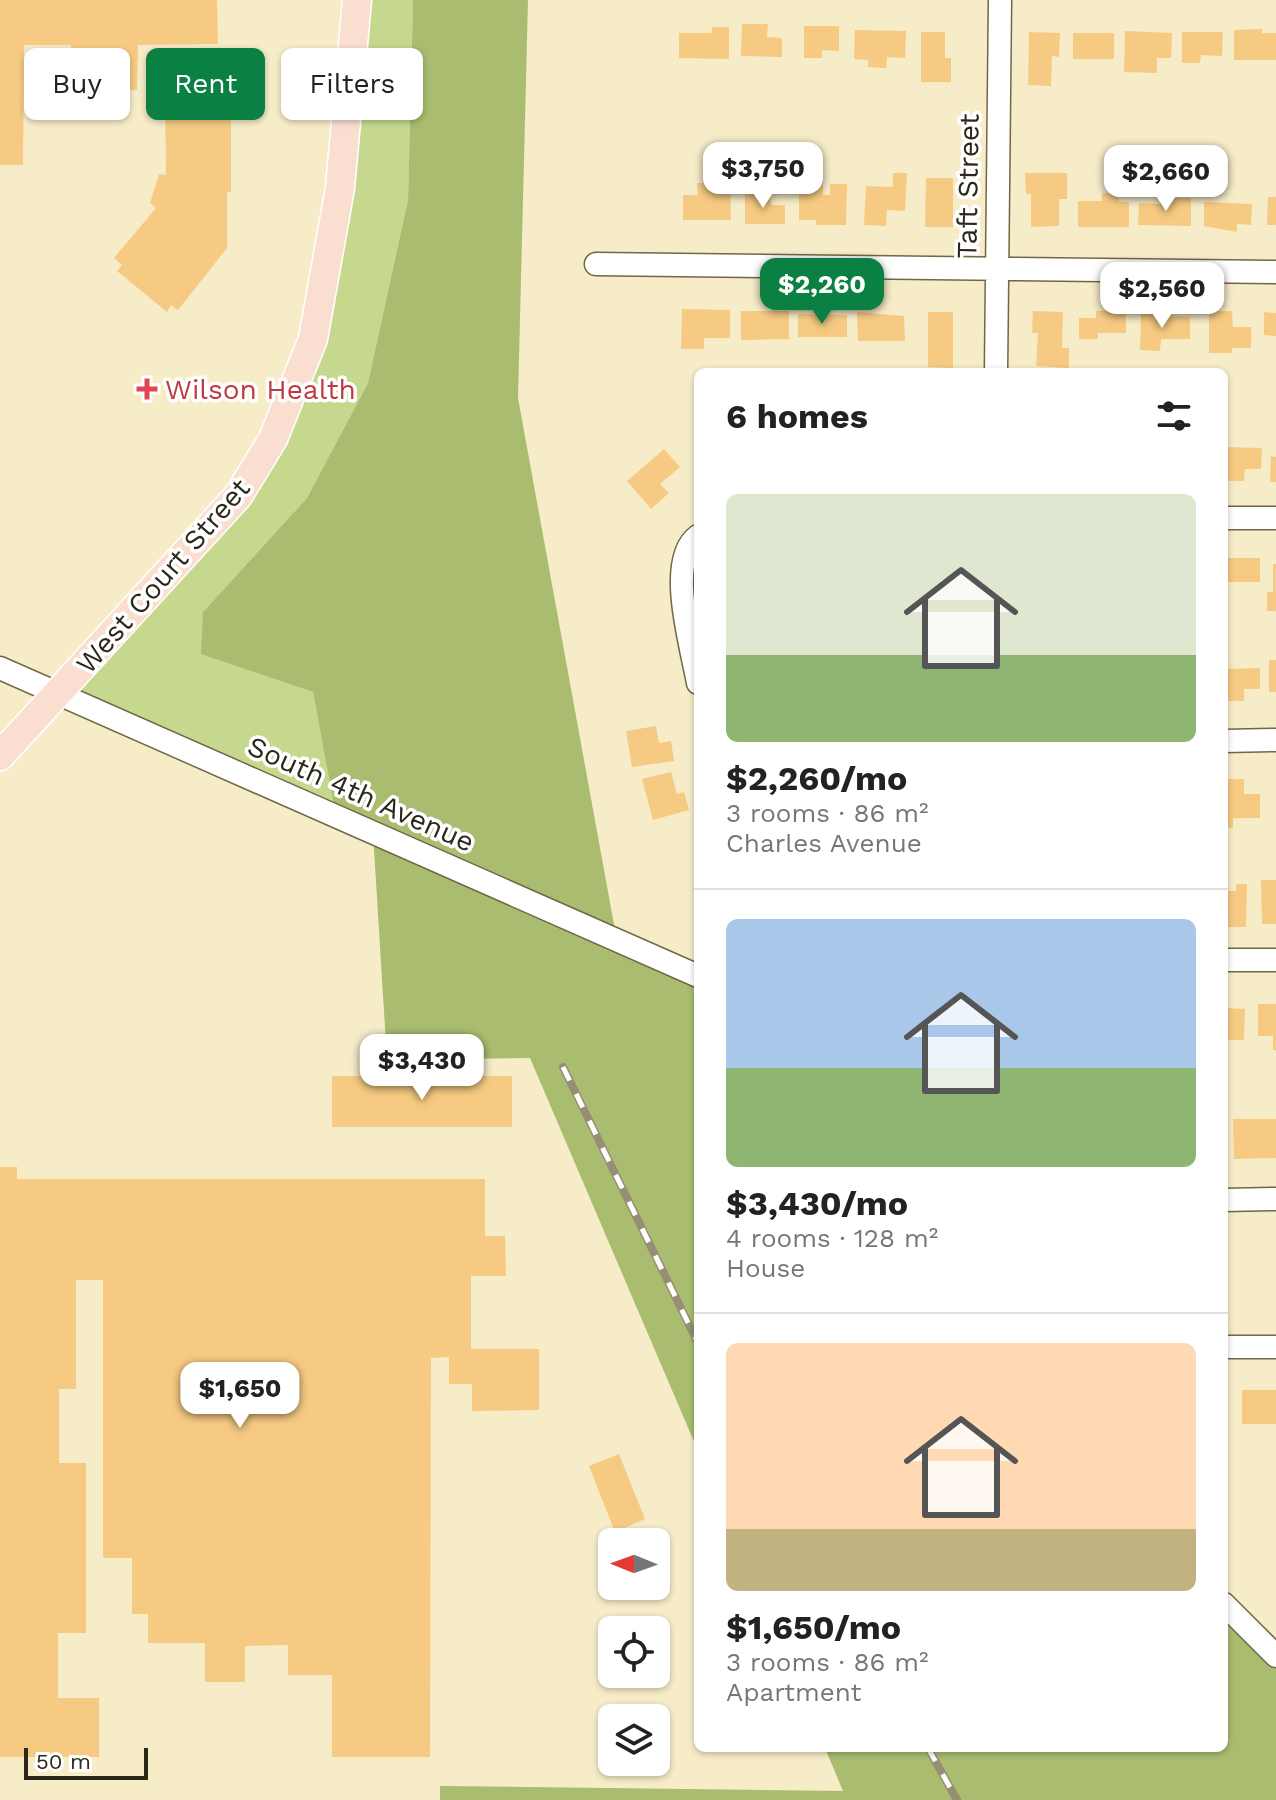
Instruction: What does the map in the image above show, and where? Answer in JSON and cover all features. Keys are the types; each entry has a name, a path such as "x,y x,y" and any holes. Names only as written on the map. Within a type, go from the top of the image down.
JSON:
{"main road":[{"name":"West Court Street","path":"0,756 62,693 238,496 273,439 313,339 340,188 357,0"}],"street":[{"name":"Taft Street","path":"996,368 1000,0"},
{"path":"596,264 1276,272"},
{"path":"1228,518 1276,518"},
{"path":"694,543 684,559 680,584 694,661"},
{"name":"South 4th Avenue","path":"0,668 694,974"},
{"path":"1228,741 1276,740"},
{"path":"1228,960 1276,960"},
{"path":"1228,1200 1276,1199"},
{"path":"1228,1347 1276,1347"},
{"path":"1228,1608 1276,1656"}],"green space":[{"path":"357,0 413,0 412,48 351,48"},
{"path":"413,0 528,0 518,398 617,941 694,974 694,1442 530,1058 387,1060 373,833 336,816 313,692 201,654 203,612 307,498 368,383 408,200 410,120 423,120 423,48 412,48"},
{"path":"341,120 410,120 408,200 368,383 307,498 203,612 202,654 313,692 336,816 62,693 238,496 313,339"},
{"path":"1228,1608 1276,1656 1276,1800 440,1800 440,1786 843,1791 827,1752 1228,1752"}],"building":[{"path":"0,0 217,0 218,44 138,45 137,90 130,90 130,48 24,45 23,165 0,165"},
{"path":"742,24 768,24 767,37 782,38 782,57 741,56"},
{"path":"804,26 839,26 839,51 822,50 822,58 804,58"},
{"path":"712,27 729,27 729,59 679,58 679,33 712,33"},
{"path":"1262,29 1262,33 1276,33 1276,60 1234,60 1234,30"},
{"path":"855,30 906,31 905,58 887,57 886,68 868,67 868,60 854,59"},
{"path":"1125,31 1172,33 1171,58 1157,58 1157,73 1124,72"},
{"path":"921,32 945,32 945,58 951,58 951,82 921,82"},
{"path":"1029,32 1060,33 1059,57 1052,56 1051,86 1028,85"},
{"path":"1182,32 1223,32 1222,56 1201,55 1200,63 1182,63"},
{"path":"1073,33 1114,33 1114,59 1073,59"},
{"path":"165,120 231,120 227,248 178,310 171,305 167,312 117,271 122,265 114,258 156,208 150,203 159,174 166,175"},
{"path":"893,173 907,173 905,211 887,210 886,226 864,225 866,186 893,187"},
{"path":"1025,173 1067,173 1067,199 1059,199 1059,226 1031,227 1031,194 1026,194"},
{"path":"926,178 953,178 953,227 925,227"},
{"path":"799,181 823,181 823,195 830,195 830,184 847,184 846,225 816,225 816,220 799,220"},
{"path":"697,183 730,183 731,220 683,220 683,195 698,195"},
{"path":"1102,193 1119,193 1119,202 1129,202 1129,227 1078,227 1078,201 1102,201"},
{"path":"745,194 770,194 771,205 785,205 785,224 745,224"},
{"path":"1268,197 1276,197 1276,225 1267,225"},
{"path":"1161,198 1191,198 1191,226 1138,225 1139,203 1160,204"},
{"path":"1204,202 1252,204 1251,225 1237,224 1237,232 1204,226"},
{"path":"682,309 730,310 730,338 704,338 704,349 681,349"},
{"path":"1126,310 1126,333 1098,333 1098,339 1079,339 1079,318 1096,318 1096,311"},
{"path":"741,311 789,311 789,339 741,340"},
{"path":"1033,311 1063,312 1062,348 1069,348 1069,368 1036,366 1038,333 1032,333"},
{"path":"1141,311 1159,311 1159,316 1190,317 1190,339 1161,339 1160,351 1140,350"},
{"path":"1209,311 1232,311 1233,327 1251,327 1251,348 1232,348 1232,353 1209,353"},
{"path":"857,312 904,316 905,341 858,341"},
{"path":"928,312 953,312 953,368 928,367"},
{"path":"1264,312 1276,313 1276,336 1264,335"},
{"path":"798,314 847,315 847,337 798,337"},
{"path":"1228,447 1262,448 1261,469 1245,469 1244,481 1228,481"},
{"path":"664,449 680,467 660,484 669,493 651,509 627,481"},
{"path":"1271,456 1276,457 1276,482 1270,482"},
{"path":"1228,558 1260,558 1260,582 1228,582"},
{"path":"1273,564 1276,564 1276,611 1267,611 1267,592 1273,592"},
{"path":"1269,660 1276,660 1276,692 1269,692"},
{"path":"1260,668 1260,689 1244,689 1244,701 1228,701 1228,669"},
{"path":"656,726 659,743 671,741 674,761 632,767 626,731"},
{"path":"671,772 677,794 684,792 689,810 653,820 642,779"},
{"path":"1228,779 1244,779 1244,794 1260,794 1260,818 1233,818 1233,828 1228,828"},
{"path":"1261,880 1276,880 1276,924 1262,924"},
{"path":"1236,884 1247,884 1246,927 1228,927 1228,891 1236,891"},
{"path":"1258,1004 1276,1004 1276,1050 1273,1050 1273,1036 1258,1036"},
{"path":"1228,1008 1245,1009 1244,1040 1228,1040"},
{"path":"332,1076 512,1076 512,1127 332,1127"},
{"path":"1233,1119 1276,1119 1276,1158 1234,1159"},
{"path":"0,1167 17,1167 17,1179 485,1179 485,1236 505,1236 506,1276 471,1276 471,1349 539,1349 539,1410 472,1411 472,1384 449,1384 449,1357 431,1358 430,1757 332,1757 332,1675 288,1675 288,1645 245,1646 245,1682 205,1682 205,1643 148,1643 148,1614 132,1614 132,1558 103,1558 103,1280 76,1280 76,1389 59,1389 59,1463 86,1463 86,1633 58,1633 58,1698 99,1698 99,1757 0,1757"},
{"path":"1242,1390 1276,1390 1276,1424 1242,1424"},
{"path":"619,1454 645,1519 624,1528 613,1528 589,1466"}],"railway":[{"path":"563,1067 694,1335"},
{"path":"930,1752 957,1800"}],"place":[{"name":"Wilson Health","path":"147,389"}]}
